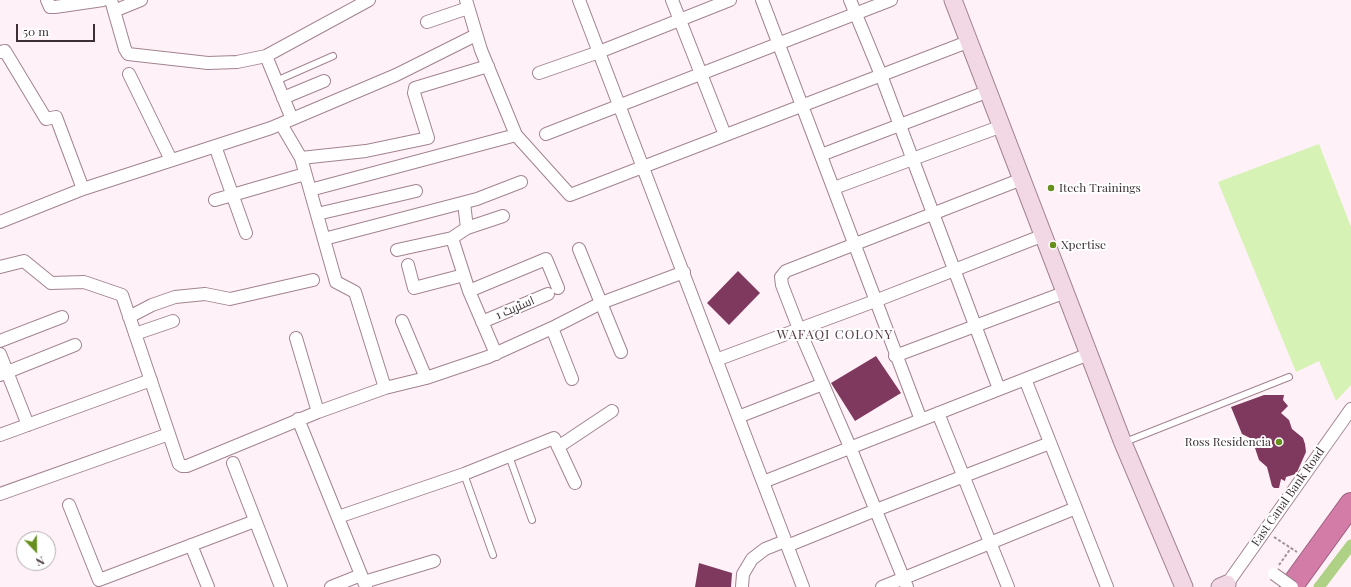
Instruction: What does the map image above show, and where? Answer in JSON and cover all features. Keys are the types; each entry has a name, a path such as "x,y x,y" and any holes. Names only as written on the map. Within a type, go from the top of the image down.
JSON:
{"highway":[{"path":"1291,587 1351,504"}],"street":[{"path":"47,0 50,7 103,0"},
{"path":"141,0 112,5 125,49 128,54 208,63 237,62 266,56 369,0"},
{"path":"579,0 803,587"},
{"path":"672,0 724,135"},
{"path":"539,73 599,52 730,0"},
{"path":"762,0 834,188 895,356 921,420"},
{"path":"850,0 881,75 999,389"},
{"path":"546,134 891,0"},
{"path":"953,0 1123,443 1181,581 1195,587"},
{"path":"427,22 467,4 476,35 516,135 570,195 970,41"},
{"path":"0,222 83,190 287,122 396,75 476,35"},
{"path":"0,52 5,51 46,119 56,117 83,190"},
{"path":"266,56 283,98 287,122 301,158 336,282 355,292 385,388"},
{"path":"301,158 366,151 428,138 414,93 415,88 488,66"},
{"path":"129,74 171,160"},
{"path":"283,98 324,81"},
{"path":"821,155 899,124 989,91"},
{"path":"834,188 1002,126"},
{"path":"310,190 516,135"},
{"path":"215,146 246,233"},
{"path":"216,200 232,194 305,174"},
{"path":"905,583 850,447 799,329 782,285 781,277 786,271 933,213 1022,180"},
{"path":"324,239 464,203 521,182"},
{"path":"317,214 416,191"},
{"path":"464,203 468,228"},
{"path":"397,250 452,238 468,228 503,216"},
{"path":"716,360 875,301 1044,235"},
{"path":"452,238 469,291 496,354"},
{"path":"579,248 622,352"},
{"name":"اسٹریٹ 1","path":"469,291 546,259 553,291 482,322"},
{"path":"0,267 24,261 51,283 84,282 122,295 179,464 187,466 298,419 385,388 426,378 496,354 601,303 684,272"},
{"path":"408,265 414,288 464,275"},
{"path":"129,316 152,305 175,297 205,294 230,299 313,280"},
{"path":"895,356 1066,292"},
{"path":"0,341 62,317"},
{"path":"135,334 173,321"},
{"path":"402,321 426,378"},
{"path":"552,328 572,379"},
{"path":"296,338 318,412"},
{"path":"4,373 75,346"},
{"path":"0,354 4,373 28,425"},
{"path":"763,482 1089,354"},
{"path":"1025,379 1107,587"},
{"path":"0,435 151,380"},
{"path":"738,417 823,384"},
{"name":"East Canal Bank Road","path":"1224,586 1351,409"},
{"path":"558,447 612,411"},
{"path":"938,413 1008,587"},
{"path":"298,419 364,581"},
{"path":"0,494 169,434"},
{"path":"338,517 464,474 554,438 575,482"},
{"path":"742,587 743,574 752,559 765,549 786,543 876,510 1050,443"},
{"path":"233,463 281,587"},
{"path":"69,505 99,580 255,520"},
{"path":"882,587 905,583 990,543 1076,508"},
{"path":"191,545 208,587"},
{"path":"331,587 364,581 434,561"},
{"path":"1274,574 1291,587"}],"lane":[{"path":"276,81 333,56"},
{"path":"1123,443 1288,377"},
{"path":"509,456 532,520"},
{"path":"464,474 492,555"}],"path":[{"path":"1265,530 1310,561"},
{"path":"1274,574 1291,548"}],"green space":[{"path":"1319,144 1351,227 1351,385 1336,401 1319,361 1296,372 1218,182"}],"building":[{"path":"738,271 760,293 729,325 707,303"},
{"path":"876,356 901,393 855,421 831,383"},
{"name":"Ross Residencia","path":"1264,395 1284,395 1283,400 1288,406 1281,413 1289,420 1292,429 1303,438 1305,444 1306,452 1296,474 1286,477 1285,481 1281,479 1279,488 1274,488 1272,486 1267,467 1259,460 1252,439 1242,434 1231,407"},
{"path":"699,563 732,573 731,587 695,587"}],"waterway":[{"path":"1319,587 1351,545"}],"place":[{"name":"Itech Trainings","path":"1051,188"},
{"name":"Xpertise","path":"1053,245"},
{"name":"Ross Residencia","path":"1279,442"}],"district":[{"name":"WAFAQI COLONY","path":"835,335"}]}
